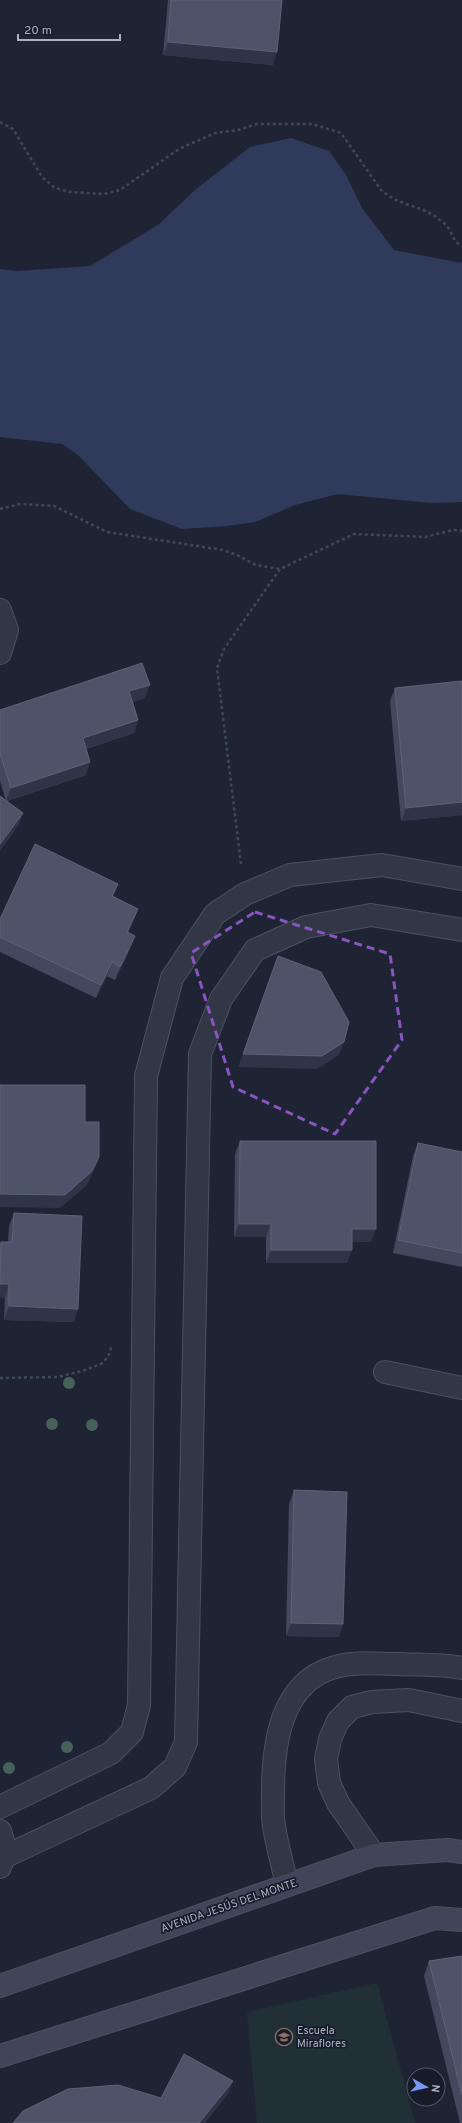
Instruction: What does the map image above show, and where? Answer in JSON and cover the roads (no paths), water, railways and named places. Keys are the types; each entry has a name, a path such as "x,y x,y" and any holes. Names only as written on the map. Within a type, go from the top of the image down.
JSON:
{"main road":[{"name":"AVENIDA JESÚS DEL MONTE","path":"0,1986 374,1855 448,1850 462,1852"},
{"path":"0,2056 435,1918 462,1920"}],"street":[{"path":"0,610 7,630 0,653"},
{"path":"0,1807 111,1753 132,1732 139,1705 146,1076 172,978 216,914 245,894 290,875 382,865 462,879"},
{"path":"2,1862 151,1788 175,1767 186,1742 200,1054 221,999 255,950 306,927 370,915 462,930"},
{"path":"385,1372 462,1388"},
{"path":"287,1885 274,1825 273,1782 275,1746 282,1719 291,1700 304,1685 318,1674 334,1667 357,1663 462,1668"},
{"path":"374,1855 338,1803 329,1783 326,1759 330,1739 338,1721 352,1707 372,1702 408,1700 462,1711"},
{"path":"0,1831 4,1841 2,1862"}],"water":[{"path":"291,138 329,151 346,175 362,208 394,250 462,263 462,502 432,503 338,494 295,505 255,522 227,526 182,529 130,509 78,455 62,444 0,437 0,269 17,271 90,266 158,225 195,190 250,147"}],"place":[{"name":"Escuela Miraflores","path":"284,2037"}]}
